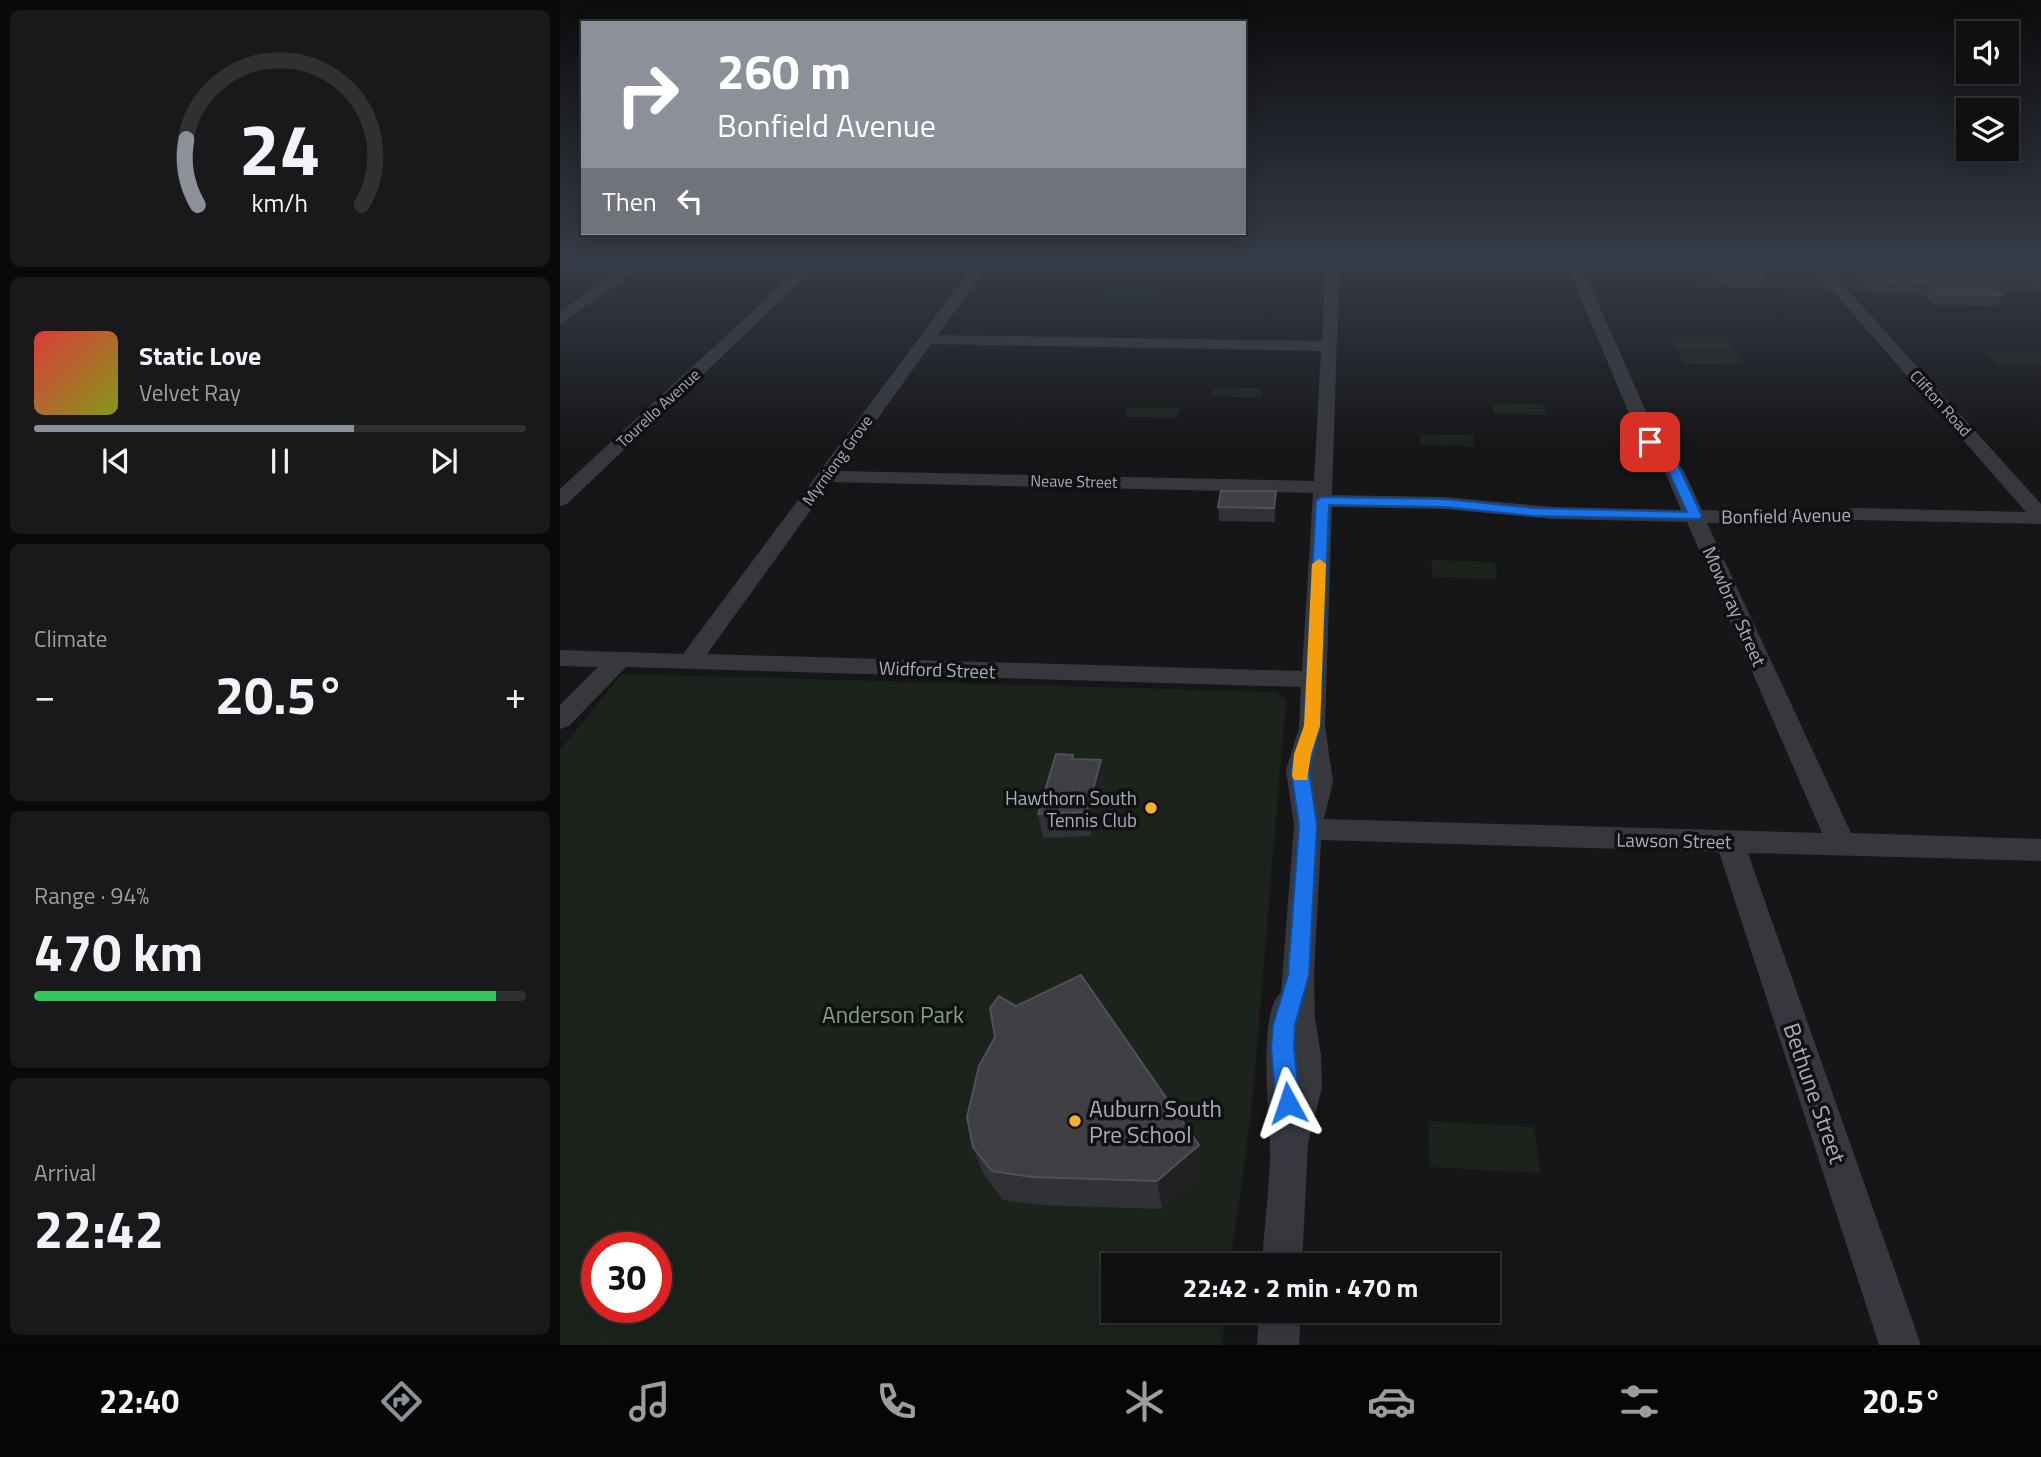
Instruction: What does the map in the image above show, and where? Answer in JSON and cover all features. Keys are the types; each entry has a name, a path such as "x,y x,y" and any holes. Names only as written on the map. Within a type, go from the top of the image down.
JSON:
{"street":[{"name":"Tourello Avenue","path":"560,500 751,321"},
{"name":"Myrniong Grove","path":"688,662 940,321"},
{"path":"1283,1253 1289,1143 1304,1087 1304,1055 1298,1018 1298,975 1308,827 1320,782 1312,726 1330,321"},
{"name":"Mowbray Street","path":"1598,321 1650,442 1671,465 1695,516 1841,844"},
{"name":"Clifton Road","path":"1867,321 2041,517"},
{"path":"926,339 1329,346"},
{"name":"Neave Street","path":"826,476 1322,494"},
{"name":"Bonfield Avenue","path":"1322,494 1534,512 1776,518 1854,514 2041,517"},
{"name":"Widford Street","path":"560,658 1314,679"},
{"path":"567,712 610,659"},
{"name":"Lawson Street","path":"1308,827 1730,842 2041,849"},
{"name":"Bethune Street","path":"1730,842 1900,1345"},
{"path":"1278,1345 1279,1323"}],"green space":[{"path":"1671,337 1728,338 1736,351 1677,350"},
{"path":"1677,351 1736,352 1744,365 1684,364"},
{"path":"1985,352 2041,353 2041,366 1999,365"},
{"path":"1213,387 1262,388 1261,398 1211,397"},
{"path":"1492,403 1543,404 1546,415 1494,414"},
{"path":"1128,407 1179,408 1176,418 1124,417"},
{"path":"1420,434 1473,435 1474,447 1420,445"},
{"path":"1431,560 1495,562 1497,579 1433,577"},
{"name":"Anderson Park","path":"622,674 1276,692 1286,699 1251,1115 1232,1253 1101,1253 1101,1323 1225,1323 1222,1345 560,1345 560,750"},
{"path":"1428,1121 1534,1127 1540,1173 1430,1167"}],"building":[{"path":"1221,491 1276,491 1274,508 1218,507"},
{"path":"1056,754 1073,755 1072,759 1101,760 1087,812 1038,814"},
{"name":"Auburn South Pre School","path":"1081,975 1199,1145 1157,1181 1032,1177 992,1171 973,1147 967,1117 979,1066 995,1037 990,1008 999,996 1016,1006"}],"slow traffic":[{"path":"1300,776 1302,754 1312,726 1319,564"}],"place":[{"name":"Hawthorn South Tennis Club","path":"1151,808"},
{"name":"Auburn South Pre School","path":"1075,1121"}],"route":[{"path":"1288,1103 1283,1048 1284,1025 1298,975 1308,825 1300,770 1302,754 1312,726 1322,501 1444,503 1534,512 1695,516 1671,465 1650,442"}]}
